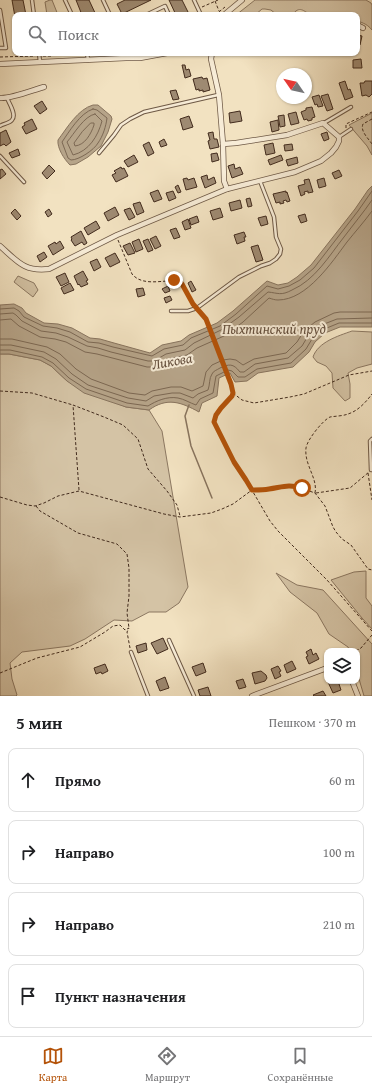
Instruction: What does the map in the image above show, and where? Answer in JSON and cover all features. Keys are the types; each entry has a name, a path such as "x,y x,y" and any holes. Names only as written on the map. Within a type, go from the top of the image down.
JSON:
{"street":[{"path":"228,12 242,0"},
{"path":"0,64 88,60 125,56 140,58 151,56"},
{"path":"212,56 211,60 219,95 224,182 227,189"},
{"path":"0,98 44,87"},
{"path":"0,246 25,266 43,270 49,269 117,235 227,189 295,172 321,161 336,147 339,137 323,123 287,135 223,144"},
{"path":"252,696 324,669"},
{"path":"353,684 358,696"}],"lane":[{"path":"32,0 34,12"},
{"path":"65,0 71,12"},
{"path":"103,0 109,12"},
{"path":"194,0 200,12"},
{"path":"152,12 165,6 168,12"},
{"path":"0,10 6,48 0,48"},
{"path":"39,56 40,62"},
{"path":"98,153 114,135 121,124 144,112 219,95"},
{"path":"0,126 12,120 14,116 7,97"},
{"path":"323,123 352,107"},
{"path":"339,137 351,129"},
{"path":"0,156 24,182"},
{"path":"171,311 188,311 197,308 239,277 270,263 280,254 276,237 274,217 260,181"},
{"path":"372,439 370,441 372,470"},
{"path":"169,640 194,696"},
{"path":"131,652 148,696"}],"path":[{"path":"198,8 218,0"},
{"path":"215,1 219,12"},
{"path":"346,132 346,124 372,112"},
{"path":"372,119 362,126 363,131 372,144"},
{"path":"117,235 132,274 136,278 153,282 174,280 179,281 182,284 193,304 206,319 231,384 233,393 242,400 254,403 304,394 349,375 372,371"},
{"path":"0,391 32,393 73,405 123,425 138,439 148,469 177,505 180,517"},
{"path":"233,393 216,415 214,422 234,462 270,521 278,531 327,580 372,631"},
{"path":"372,394 367,401 354,411 348,414 329,418 318,428 306,446 306,457 315,482 315,493 324,506 336,532 342,539 351,544 368,569 372,570"},
{"path":"73,405 79,491"},
{"path":"0,497 35,506 58,496 79,491 180,517 222,509 233,504 252,490 293,486 315,493 350,488 372,470"},
{"path":"368,473 372,500"},
{"path":"35,506 40,511 78,533 117,544 127,554 129,568 129,596 127,613 130,628 127,632 131,652"},
{"path":"0,674 37,658 80,647 113,626 120,625 125,630 130,628"},
{"path":"360,649 372,635"}],"shaded area":[{"path":"52,0 57,12 47,12 45,2"},
{"path":"255,0 366,0 372,5 372,30 366,24 360,22 360,12 306,12 297,10 295,12 273,12 271,10 262,9 258,12 240,12"},
{"path":"372,113 372,155 367,146 349,125"},
{"path":"18,276 34,283 38,290 33,297 14,282"},
{"path":"352,331 372,332 372,364 357,368 348,373 350,398 345,401 333,388 332,373 326,366 317,362 313,357 319,347 329,340"},
{"path":"0,354 9,354 40,360 51,366 67,381 126,407 149,410 162,431 188,587 179,603 166,612 149,612 132,621 114,620 85,639 70,646 22,652 10,663 16,696 0,696"},
{"path":"366,571 366,598 372,606 372,629 331,580 354,572"},
{"path":"276,573 297,585 323,590 372,644 372,696 364,696 360,682 360,648 348,648 329,634 317,613 290,592"}],"water":[{"path":"93,105 98,105 111,116 112,119 108,132 101,146 88,157 76,164 70,165 61,153 58,140 82,110"},
{"name":"Пыхтинский пруд","path":"372,186 372,327 340,327 325,333 315,342 309,352 293,367 258,373 247,381 235,382 230,373 219,378 217,396 202,403 199,412 174,402 162,403 149,410 126,407 84,393 67,381 51,366 40,360 9,354 0,354 0,305 14,304 44,323 58,324 72,328 90,338 100,339 150,353 162,345 181,341 189,335 217,323 267,281 278,285 288,283 297,277 311,265"}],"building":[{"path":"12,0 23,0 25,12 14,12"},
{"path":"76,0 89,0 95,12 81,12"},
{"path":"125,0 151,0 126,12 121,12 117,4"},
{"path":"169,0 182,0 188,12 175,12"},
{"path":"361,59 362,68 353,68 353,60"},
{"path":"182,65 185,65 186,70 189,69 191,76 185,78"},
{"path":"202,77 203,79 207,78 210,90 203,92 203,90 196,90 193,79"},
{"path":"345,81 348,90 350,89 353,97 345,100 339,83"},
{"path":"365,81 372,81 372,94 369,97 366,95 362,96 360,83 364,83"},
{"path":"176,90 179,99 173,100 170,91"},
{"path":"328,94 333,109 327,111 321,96"},
{"path":"319,95 323,106 318,107 317,104 315,105 312,97"},
{"path":"42,101 47,109 40,114 34,106"},
{"path":"312,107 315,117 312,118 312,120 304,120 301,112 306,110 306,108"},
{"path":"240,111 242,121 230,123 229,113"},
{"path":"296,112 299,123 291,125 288,114"},
{"path":"284,115 285,126 280,127 278,116"},
{"path":"189,116 193,127 183,130 180,119"},
{"path":"32,119 37,129 26,134 22,127 25,125 24,123"},
{"path":"278,120 279,130 272,132 270,122"},
{"path":"6,130 11,142 6,146 4,144 0,146 0,133"},
{"path":"213,132 214,139 217,139 219,147 210,149 208,133"},
{"path":"327,132 329,139 324,141 321,134"},
{"path":"164,139 167,145 161,147 159,142"},
{"path":"149,142 154,153 148,156 143,145"},
{"path":"273,143 275,153 266,155 264,145"},
{"path":"292,144 293,150 285,151 284,145"},
{"path":"18,149 20,155 12,158 9,153"},
{"path":"217,153 219,160 212,162 211,154"},
{"path":"134,155 138,162 128,167 124,161"},
{"path":"281,155 283,160 270,165 268,160"},
{"path":"297,157 298,163 288,166 286,160"},
{"path":"234,164 235,169 240,167 243,174 232,178 228,166"},
{"path":"49,165 55,171 47,179 42,173"},
{"path":"121,167 122,169 124,168 128,176 116,182 112,175 116,173 114,171"},
{"path":"2,169 6,174 0,179 0,170"},
{"path":"339,170 342,176 335,179 332,173"},
{"path":"207,175 208,180 214,177 216,183 205,188 201,177"},
{"path":"187,178 188,180 194,178 197,187 186,190 183,179"},
{"path":"324,178 326,186 319,188 317,180"},
{"path":"309,179 313,192 304,192 305,194 301,196 298,186 305,184 304,180"},
{"path":"178,185 181,192 178,193 175,187"},
{"path":"158,190 162,199 154,202 150,193"},
{"path":"173,191 176,198 169,201 166,193"},
{"path":"286,191 290,201 287,202 286,200 283,201 284,203 280,204 280,202 276,203 273,194"},
{"path":"250,198 252,206 248,207 246,199"},
{"path":"240,200 242,208 231,211 229,203"},
{"path":"140,202 144,212 137,215 133,204"},
{"path":"115,207 119,215 108,221 104,213"},
{"path":"130,208 135,217 129,220 124,210"},
{"path":"220,208 223,217 213,220 210,211"},
{"path":"15,209 21,216 17,220 11,213"},
{"path":"49,209 52,214 48,217 45,212"},
{"path":"305,214 307,221 301,223 298,216"},
{"path":"197,216 199,222 191,225 189,219"},
{"path":"266,216 268,224 261,226 258,218"},
{"path":"188,219 191,228 185,230 182,222"},
{"path":"96,221 100,228 88,235 84,228"},
{"path":"176,228 180,237 174,239 170,230"},
{"path":"81,231 87,243 84,245 82,242 75,246 71,240 71,237"},
{"path":"244,232 246,237 244,237 245,241 237,244 234,235"},
{"path":"156,236 161,246 155,249 150,239"},
{"path":"139,239 143,249 136,252 132,242"},
{"path":"148,239 153,250 148,252 143,241"},
{"path":"60,241 64,248 53,255 48,246 55,242 56,244"},
{"path":"130,243 135,253 128,255 123,246"},
{"path":"258,245 263,260 256,262 251,247"},
{"path":"44,252 47,257 40,262 37,256"},
{"path":"115,253 120,262 110,267 105,258"},
{"path":"97,259 101,267 94,271 90,262"},
{"path":"83,271 88,280 86,281 88,284 81,287 79,284 78,285 74,276"},
{"path":"65,273 69,282 61,286 56,277"},
{"path":"191,281 196,290 192,292 188,283"},
{"path":"70,283 74,290 64,294 61,288"},
{"path":"168,286 170,291 165,293 162,289"},
{"path":"143,288 145,295 138,297 136,289"},
{"path":"170,296 172,300 166,303 164,298"},
{"path":"163,638 168,649 157,654 151,643"},
{"path":"146,643 147,650 138,653 136,646"},
{"path":"311,649 313,655 316,653 319,659 309,664 306,657 308,656 306,652"},
{"path":"292,661 296,669 287,673 284,665"},
{"path":"203,663 206,672 196,676 192,667"},
{"path":"105,664 108,671 102,674 101,672 96,674 94,668"},
{"path":"278,666 281,671 279,672 281,676 275,679 271,669"},
{"path":"261,671 267,678 265,681 255,684 252,673"},
{"path":"165,677 169,688 160,691 156,681"},
{"path":"243,679 246,687 239,689 236,681"},
{"path":"329,684 339,684 341,690 333,693"},
{"path":"208,687 211,696 200,696 198,690"},
{"path":"323,691 326,696 313,695"}],"waterway":[{"path":"189,405 185,416 191,446 212,498"}],"route":[{"path":"174,280 179,281 182,284 193,304 206,319 231,384 233,393 232,396 216,415 214,422 234,462 252,490 269,489 281,486 302,488"}],"water label":[{"name":"Ликова","path":"172,361"}]}
